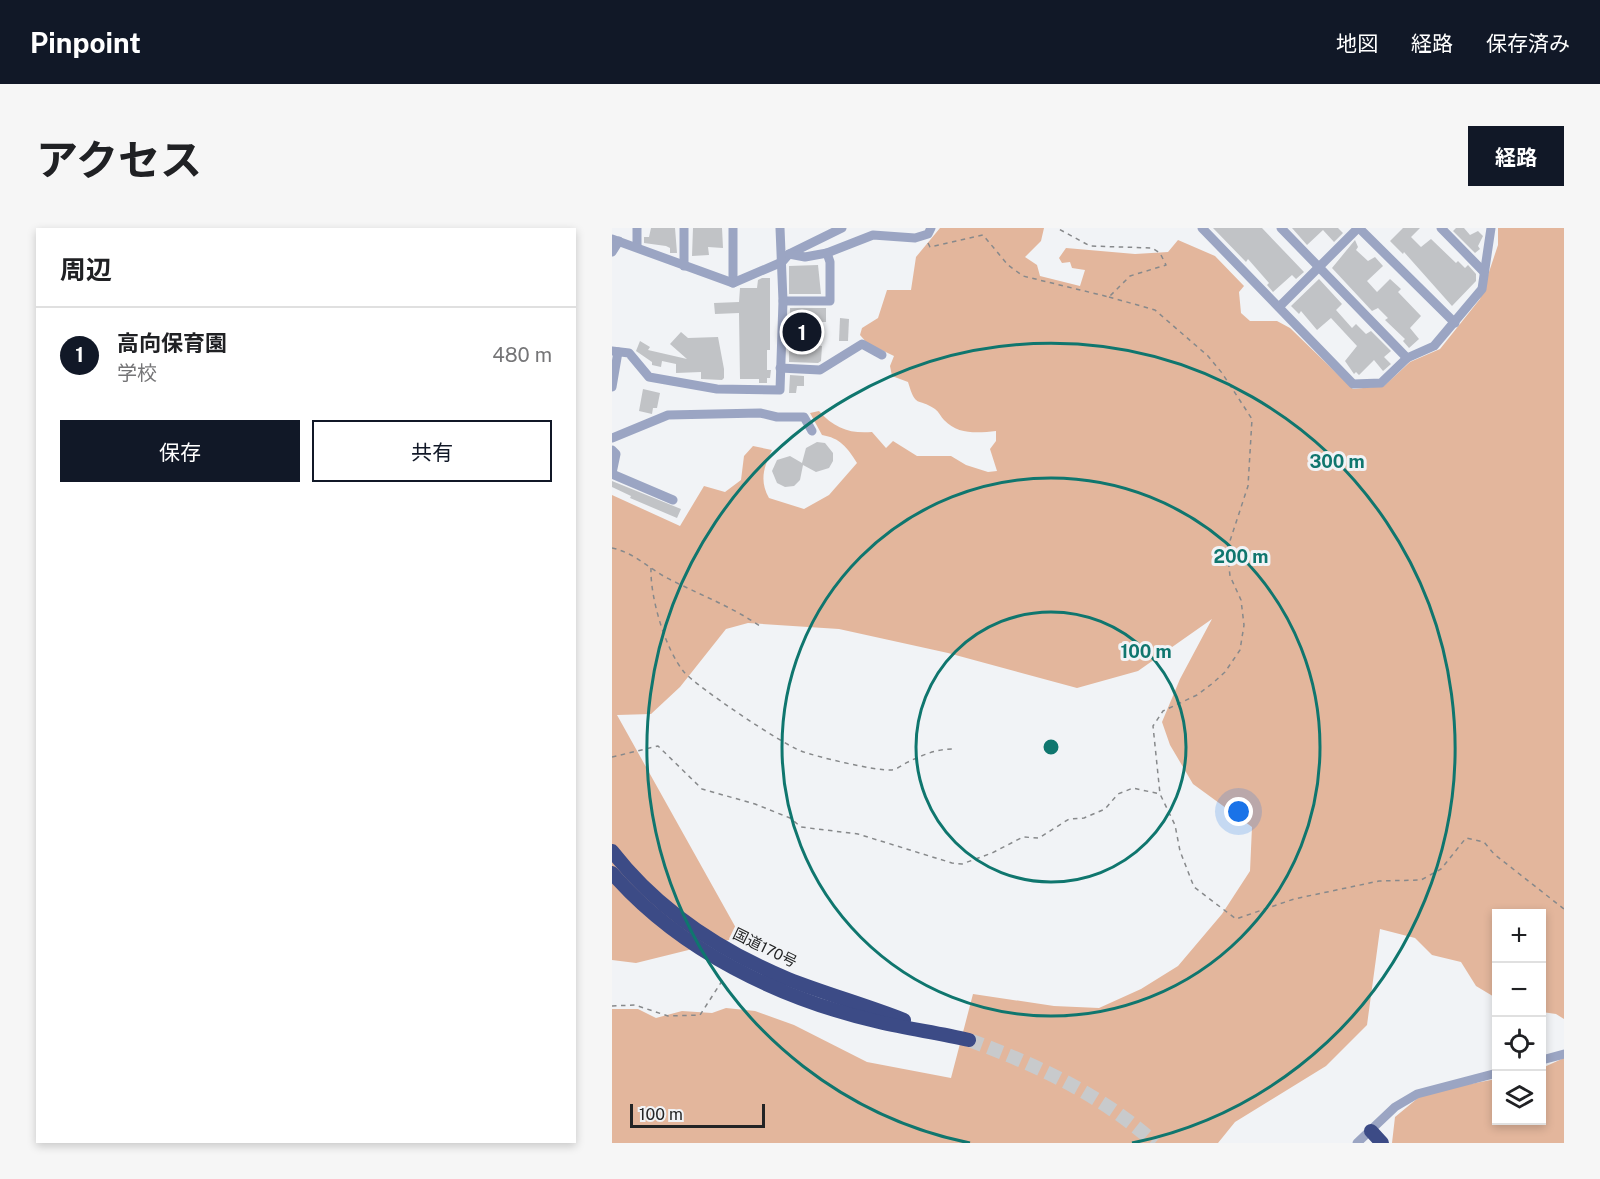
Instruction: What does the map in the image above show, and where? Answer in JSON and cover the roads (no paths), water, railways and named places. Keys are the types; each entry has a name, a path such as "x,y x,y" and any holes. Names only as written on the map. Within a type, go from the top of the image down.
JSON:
{"highway":[{"name":"国道170号","path":"612,851 673,914 736,954 789,979 929,1030"},
{"name":"国道170号","path":"612,873 665,924 724,963 754,978 785,992 880,1022 929,1030 969,1040"},
{"path":"1371,1131 1382,1143"}],"street":[{"path":"637,228 637,247"},
{"path":"684,228 684,266"},
{"path":"733,228 733,283"},
{"path":"612,387 615,352 629,353 649,377 717,389 780,390 783,301 780,228"},
{"path":"612,252 615,240 733,283 782,262 789,254 829,231 842,228"},
{"path":"1202,228 1353,384 1381,383 1407,358 1434,346 1455,323 1482,289 1491,228"},
{"path":"1281,228 1407,358"},
{"path":"1279,307 1358,228 1455,323"},
{"path":"1441,228 1484,272"},
{"path":"789,254 805,257 827,253 873,235 915,238 930,231"},
{"path":"783,301 830,302 830,262 827,253"},
{"path":"780,368 820,370 862,344 882,355"},
{"path":"612,438 668,415 760,413 777,417 804,417 812,431"},
{"path":"612,450 616,453 612,474 673,500"},
{"path":"1546,1059 1564,1054"},
{"path":"1357,1143 1395,1107 1417,1094 1492,1074"}],"tunnel":[{"path":"969,1040 1018,1059 1067,1083 1113,1110 1155,1143"}],"place":[{"name":"高向保育園","path":"802,332"}]}
